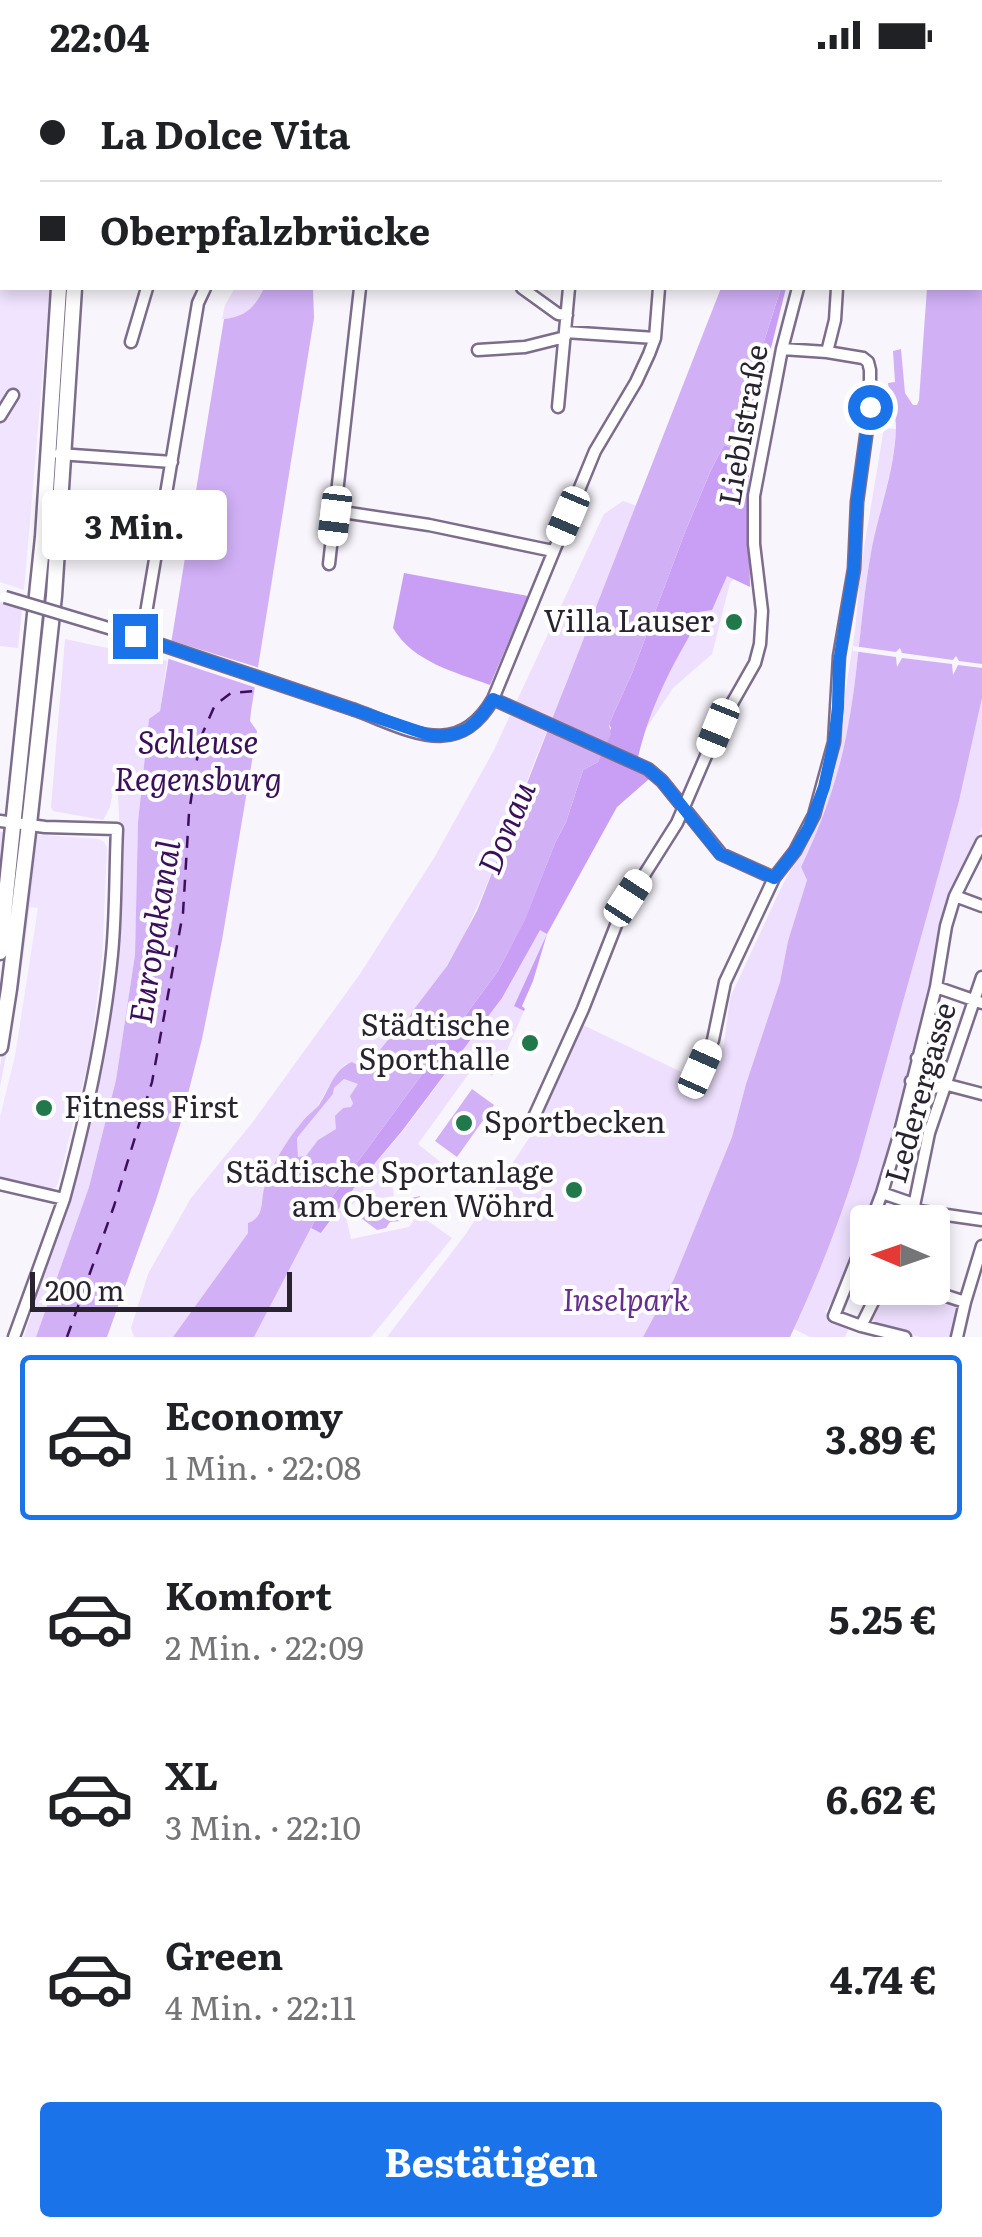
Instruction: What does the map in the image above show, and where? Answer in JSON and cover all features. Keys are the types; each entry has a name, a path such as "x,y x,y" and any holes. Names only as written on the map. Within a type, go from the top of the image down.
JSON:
{"main road":[{"path":"57,453 59,290"},
{"path":"0,952 74,290"},
{"path":"0,1047 10,990 14,822"}],"street":[{"path":"131,342 146,290"},
{"path":"144,625 198,303 204,290"},
{"path":"329,564 360,290"},
{"path":"525,290 558,314 567,315"},
{"path":"558,407 569,290"},
{"path":"3,596 135,636 415,731 443,737 462,732 484,715 493,699 595,451 636,382 654,338 660,290"},
{"name":"Lieblstraße","path":"533,1119 622,910 685,808 718,728 750,675 760,644 762,604 753,506 782,349 797,290"},
{"path":"828,352 837,290"},
{"path":"478,350 525,347 565,334 654,338"},
{"path":"700,1069 714,1040 725,982 774,878 795,851 819,801 831,759 840,656 854,568 857,502 870,407 868,362 828,352 782,349"},
{"path":"0,416 13,395"},
{"path":"57,453 172,462"},
{"path":"336,511 429,525 553,551"},
{"path":"493,699 648,769 685,808 720,854 774,878"},
{"path":"14,822 116,830 112,951 98,1062 64,1199 14,1337"},
{"path":"877,1205 936,987 942,940 955,896 981,847"},
{"path":"955,896 982,906"},
{"name":"Lederergasse","path":"914,1205 930,1133 982,977"},
{"path":"936,987 977,1001"},
{"path":"918,1058 949,1070"},
{"path":"911,1081 982,1094"},
{"path":"0,1184 64,1199"},
{"path":"882,1193 912,1205"},
{"path":"950,1215 982,1220"},
{"path":"956,1337 982,1246"},
{"path":"850,1276 834,1316 906,1337"},
{"path":"950,1297 966,1302"},
{"path":"850,1337 870,1305"}],"shaded area":[{"path":"0,290 50,290 24,590 0,582"},
{"path":"780,290 786,290 753,420 748,489 750,587 727,576 712,610 684,614 693,630 659,696 636,767 649,779 617,807 547,934 540,930 502,998 321,1233 311,1228 498,971 525,919 566,822 583,770 598,762 611,728 609,724 685,532 724,445 730,447 740,476 748,469 741,448 727,433 754,373"},
{"path":"404,573 528,596 490,685 423,658 401,640 393,628"},
{"path":"0,832 99,839 107,848 102,960 90,1054 59,1180 51,1189 0,1178 0,1117 15,1056 38,908 0,904"},
{"path":"547,934 522,1006 524,1011 514,1006"}],"green space":[{"path":"234,290 263,290 257,301 237,316 222,319"},
{"name":"Städtische Sportanlage am Oberen Wöhrd","path":"884,428 896,429 894,445 872,548 850,714 838,770 801,867 807,880 732,1137 674,1279 643,1337 387,1337 465,1235 537,1126 581,1024 696,1079 710,1077 724,1044 730,998 819,816 835,759"},
{"path":"731,463 746,567 730,583 712,654 673,688 643,733"},
{"path":"623,501 637,506 487,884 450,961 368,1067 345,1064 316,1109 305,1118 281,1152 261,1213 248,1223 248,1233 173,1337 134,1337 131,1328 148,1274 191,1198 252,1123 360,974 434,858 493,752 604,514"},
{"path":"0,602 22,609 18,648 0,646"},
{"path":"65,639 167,661 160,711 149,719 138,822 135,955 116,1080 89,1187 36,1337 24,1337 68,1201 98,1090 116,948 116,777 103,820 53,811 51,807"},
{"path":"982,698 982,827 951,896 876,1197 873,1205 850,1205 850,1261 825,1312 849,1328 845,1337 810,1337 794,1329 829,1247 858,1163 959,801"},
{"path":"33,851 37,851 20,981 0,1087 0,1067"},
{"path":"539,929 547,934 514,1006 524,1011 501,1064 492,1076 475,1065 418,1144 449,1169 441,1180 428,1182 427,1174 415,1165 398,1168 391,1177 394,1196 355,1202 345,1212 351,1239 409,1227 418,1214 452,1238 371,1337 254,1337 310,1228 322,1233 403,1131 502,998"},
{"path":"344,1079 359,1084 351,1108 342,1108 336,1129 318,1140 306,1157 298,1157 297,1138"},
{"path":"950,1300 962,1304 953,1337 920,1337 866,1324 877,1305 950,1305"}],"water":[{"name":"Schleuse Regensburg","path":"263,290 313,290 314,318 251,711 250,721 257,731 202,1039 180,1125 107,1337 36,1337 89,1187 116,1080 135,955 138,822 149,719 160,711 224,319 249,310"},
{"path":"720,290 780,290 754,373 728,433 741,448 748,469 740,476 730,447 724,445 609,724 611,734 598,762 583,770 525,920 498,971 315,1220 254,1337 173,1337 248,1233 248,1223 258,1216 269,1175 291,1136 319,1105 341,1070 352,1062 365,1069 408,1020 447,966 477,911","holes":["344,1079 358,1084 350,1096 351,1107 343,1108 335,1116 336,1129 318,1140 306,1156 298,1157 297,1138"]},
{"path":"927,290 982,290 982,698 959,801 858,1163 827,1251 790,1337 643,1337 674,1279 732,1137 807,880 801,867 828,803 842,754 868,571 895,443 896,421 888,383 895,382 893,351 901,349 905,393 913,405 919,400"},
{"name":"Sportbecken","path":"472,1089 494,1105 457,1157 435,1141"},
{"path":"420,1196 422,1205 409,1215 410,1220 390,1222 386,1228 377,1230 361,1218 363,1206"}],"pier":[{"path":"166,639 263,669 260,689 163,657"},
{"path":"853,646 896,652 900,648 902,653 953,660 956,656 959,661 982,664 982,668 958,665 953,675 952,664 902,658 897,667 896,657 853,651"}],"ferry route":[{"path":"67,1337 114,1206 152,1082 183,913 189,813 200,739 215,705 231,693 254,691"}],"place":[{"name":"Villa Lauser","path":"734,622"},
{"name":"Städtische Sporthalle","path":"530,1043"},
{"name":"Fitness First","path":"44,1108"},
{"name":"Sportbecken","path":"464,1123"},
{"name":"Städtische Sportanlage am Oberen Wöhrd","path":"574,1190"}],"route":[{"path":"135,636 429,735 443,737 462,732 484,715 493,699 648,769 720,854 774,878 809,827 824,787 834,742 839,662 854,568 857,502 870,407"}],"water label":[{"name":"Donau","path":"507,828"},
{"name":"Europakanal","path":"155,932"}],"park label":[{"name":"Inselpark","path":"626,1301"}]}
